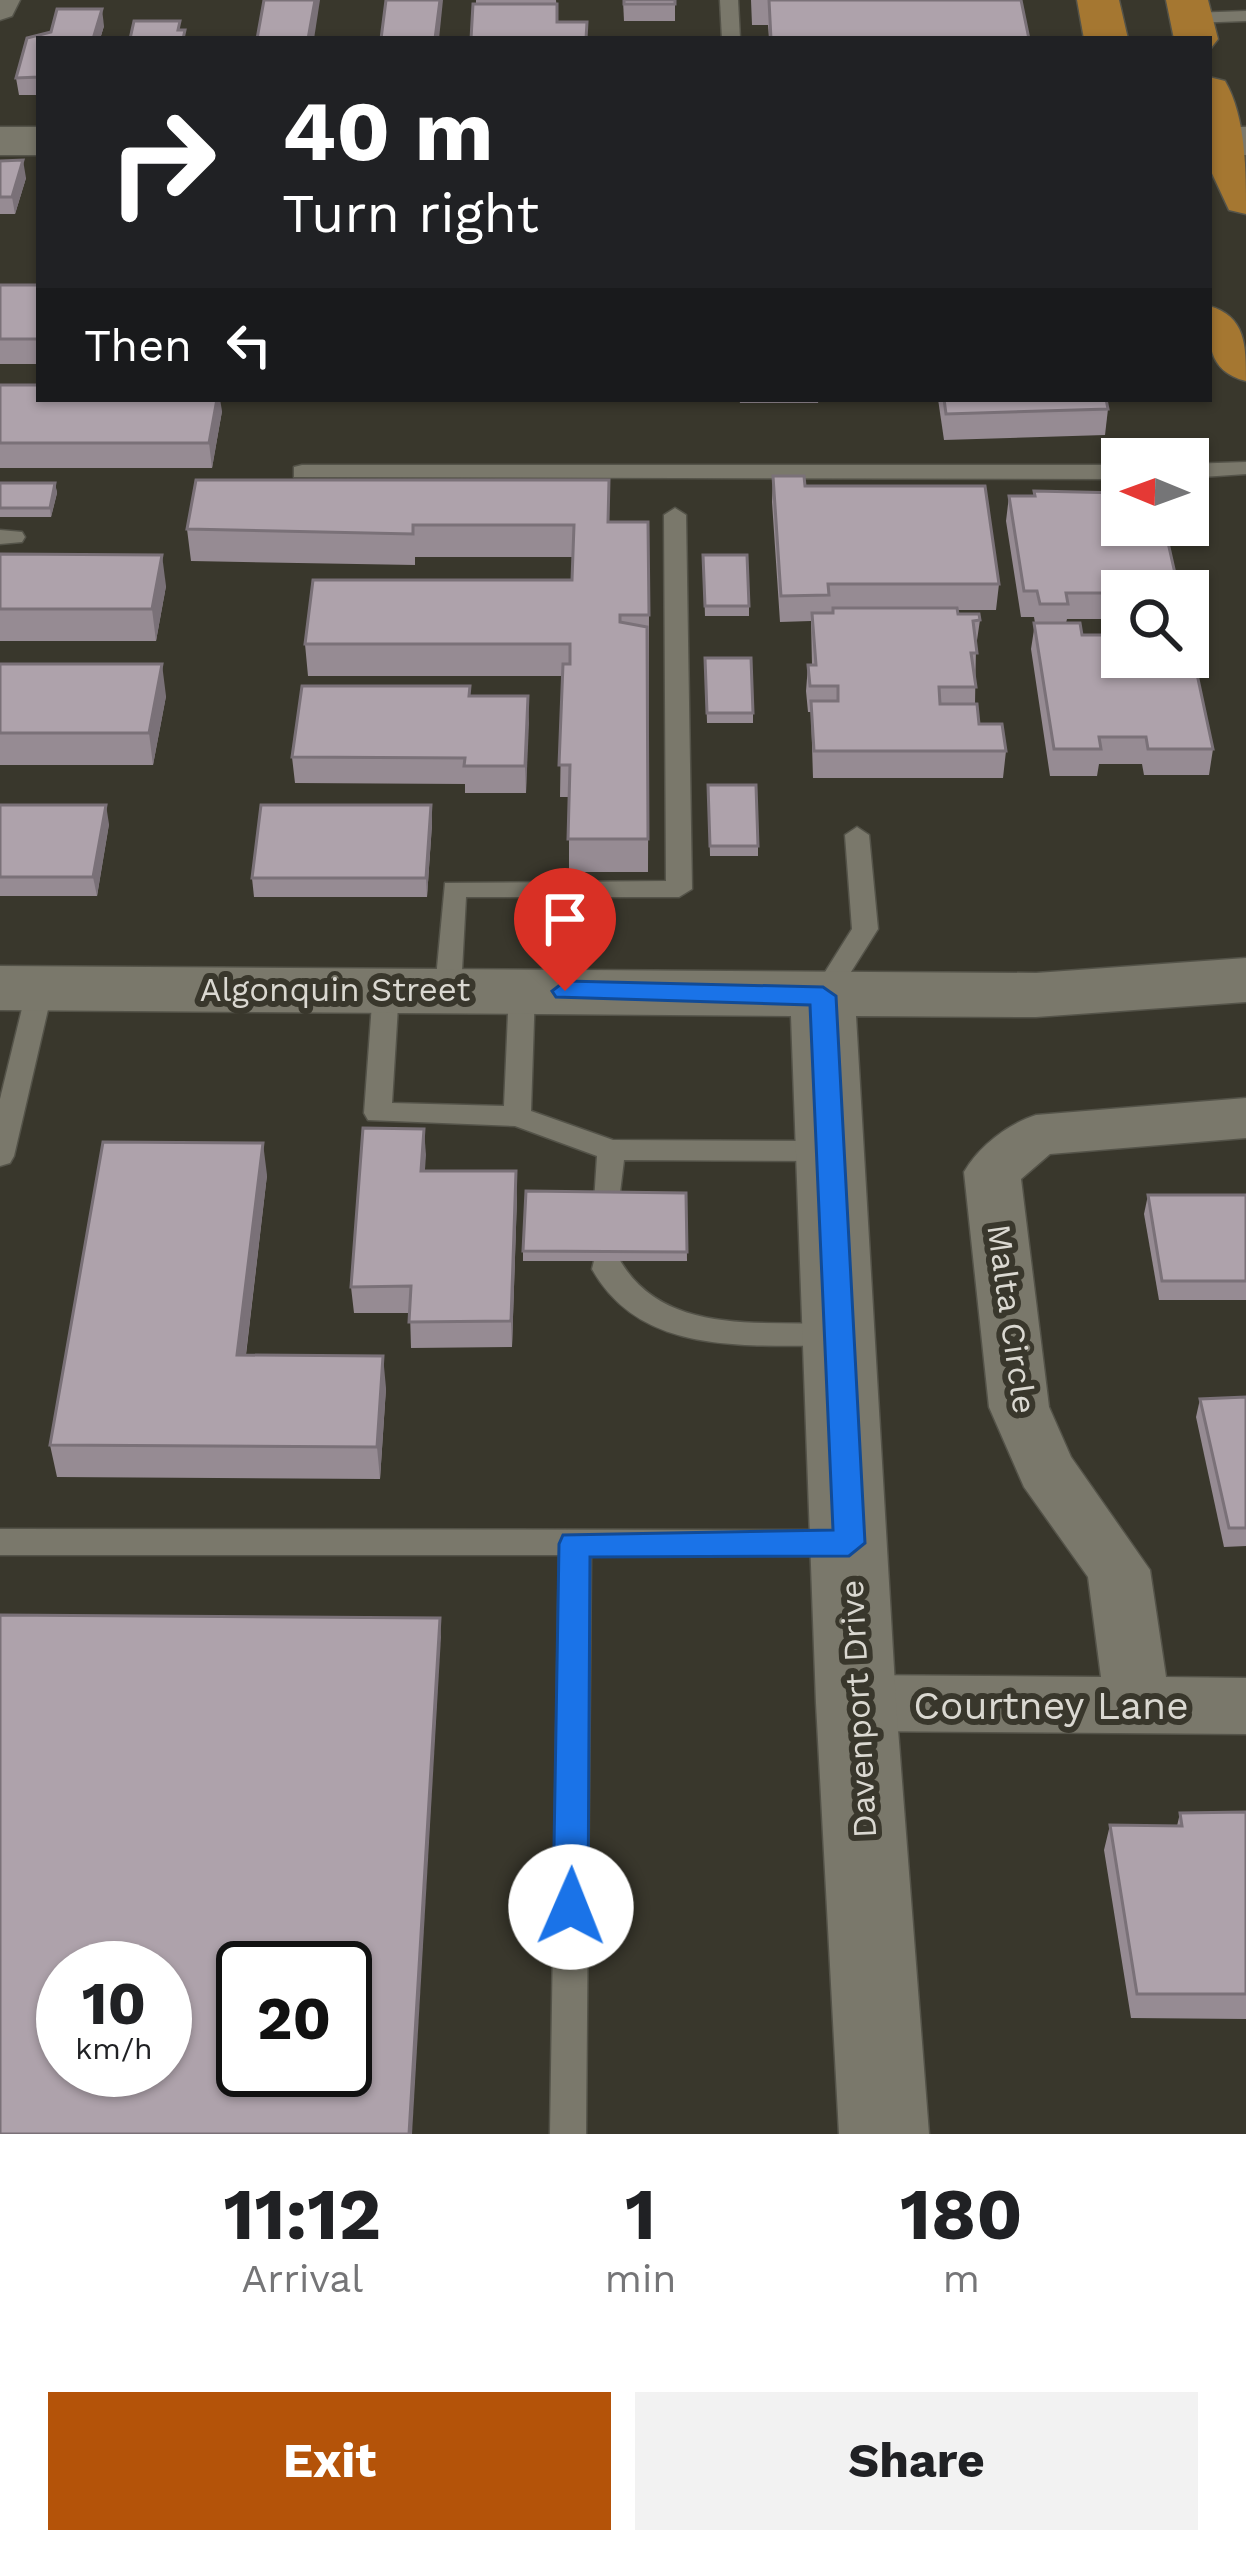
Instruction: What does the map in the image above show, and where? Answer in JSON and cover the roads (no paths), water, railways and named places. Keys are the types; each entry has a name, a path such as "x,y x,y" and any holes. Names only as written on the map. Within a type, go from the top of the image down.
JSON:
{"main road":[{"path":"1098,0 1105,36"},
{"path":"1212,100 1246,200"},
{"path":"1212,325 1246,366"}],"street":[{"path":"0,9 3,0"},
{"path":"0,141 36,141"},
{"name":"Algonquin Street","path":"20,988 1036,995 1246,980"},
{"name":"Davenport Drive","path":"823,996 856,1703 884,2134"},
{"name":"Malta Circle","path":"1136,1706 1119,1570 1046,1470 1019,1407 992,1172 1036,1135 1246,1118"},
{"name":"Courtney Lane","path":"856,1703 1246,1706"}],"lane":[{"path":"729,0 731,36"},
{"path":"1191,19 1246,16"},
{"path":"1209,471 1246,468"},
{"path":"302,472 1101,472"},
{"path":"675,514 679,889 454,889 378,1113 517,1116 610,1150 828,1151"},
{"path":"823,996 865,929 857,835"},
{"path":"1,1161 20,988"},
{"path":"517,1116 522,989"},
{"path":"608,1202 610,1150"},
{"path":"606,1261 606,1269 638,1305 695,1331 837,1334"},
{"path":"0,1543 849,1543"},
{"path":"568,2134 574,1544"}]}
